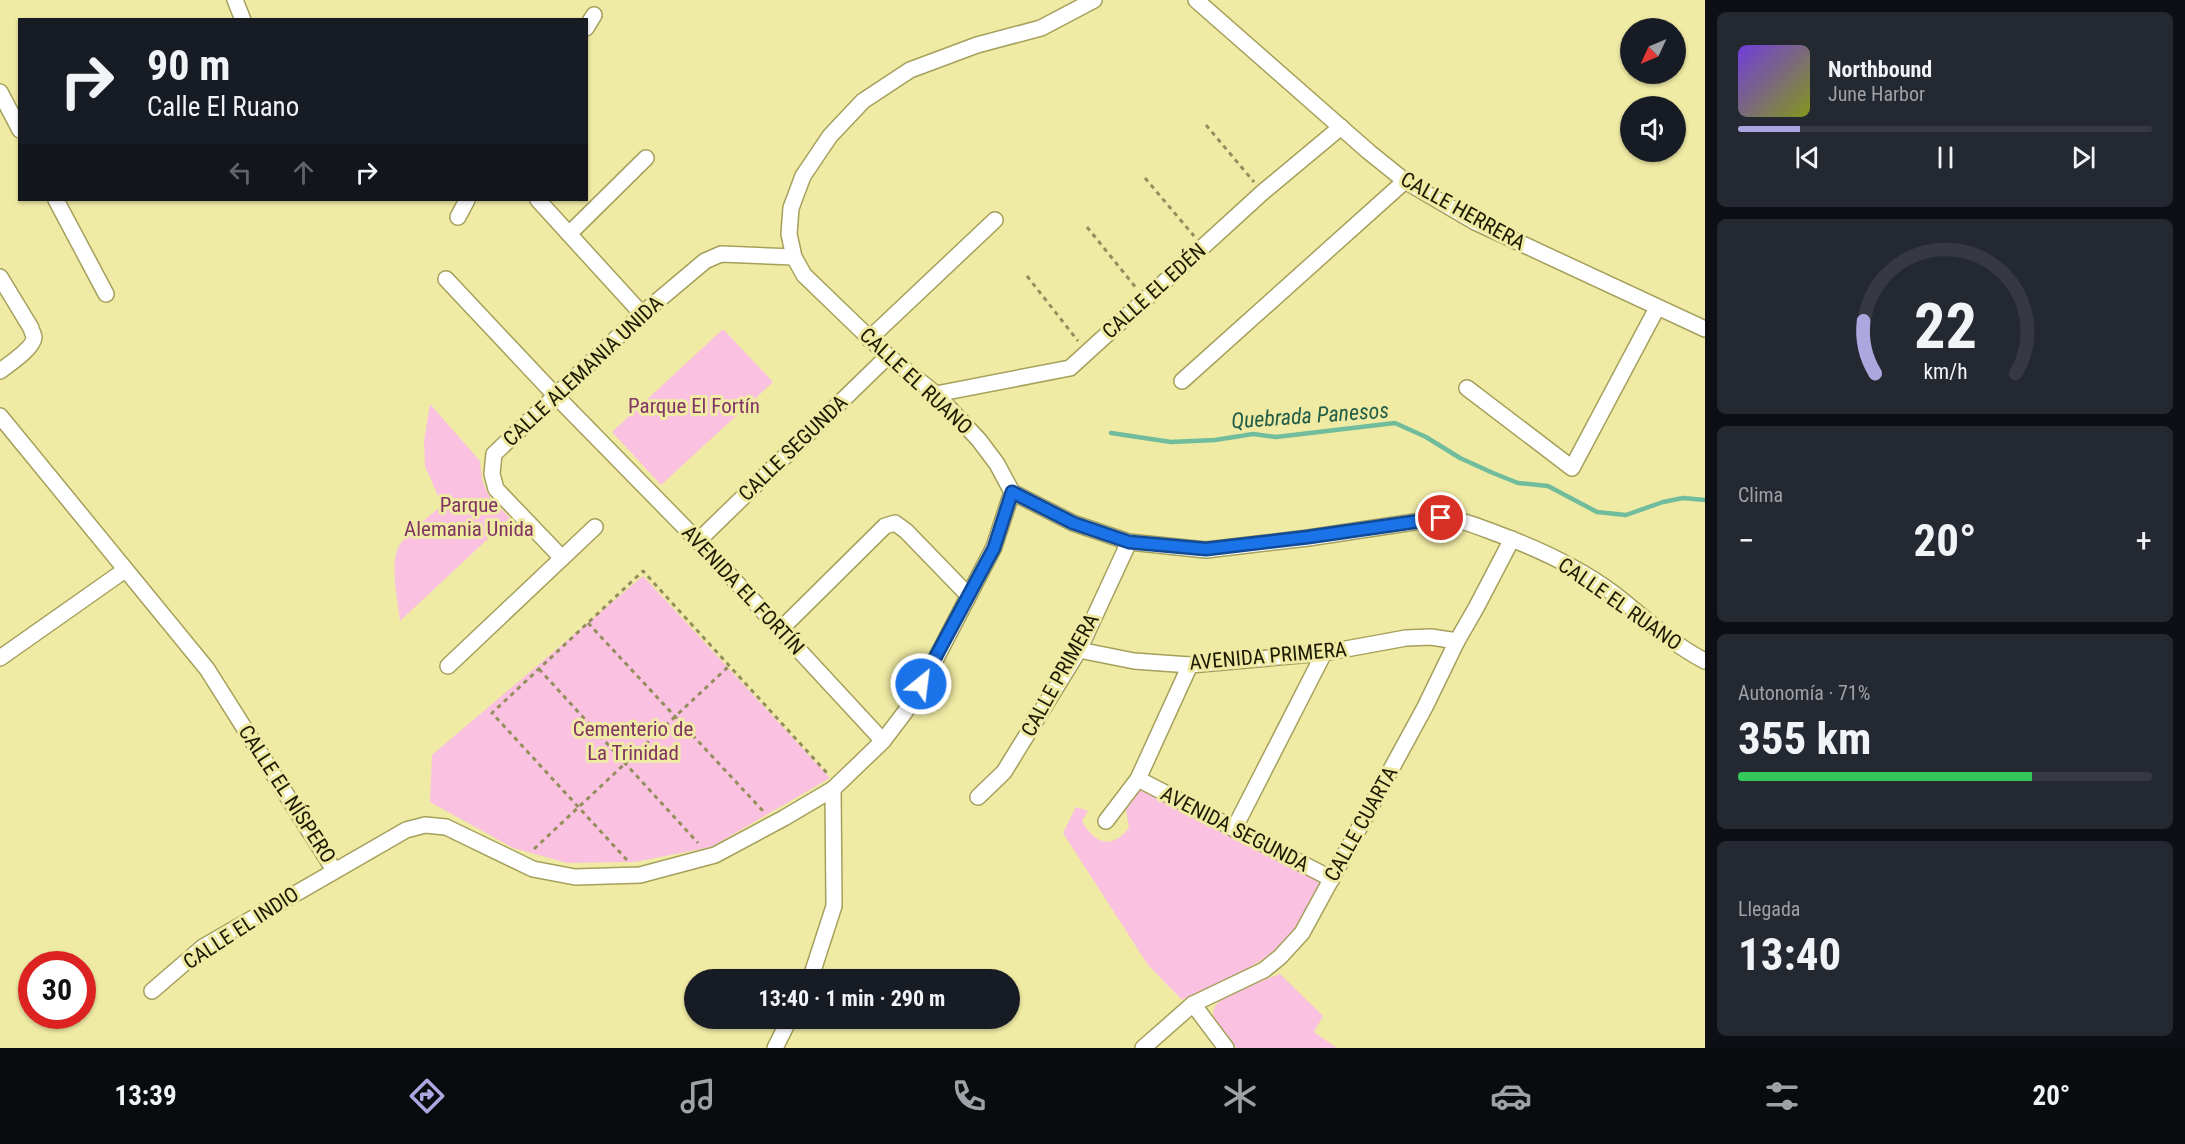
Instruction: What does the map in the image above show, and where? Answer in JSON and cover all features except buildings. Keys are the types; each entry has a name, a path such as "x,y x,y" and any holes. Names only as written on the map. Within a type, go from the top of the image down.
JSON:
{"street":[{"path":"235,0 242,18"},
{"name":"CALLE EL RUANO","path":"1093,0 1041,28 978,45 910,70 863,101 830,136 803,176 791,208 789,234 794,257 804,275 869,339 936,394 998,464 1012,492 1073,523 1129,542 1206,549 1441,518 1456,519 1512,539 1562,561 1612,592 1659,632 1705,661"},
{"name":"CALLE HERRERA","path":"1196,0 1405,181 1475,222 1705,329"},
{"path":"0,92 18,126"},
{"name":"CALLE EL EDÉN","path":"936,394 1070,368 1263,192 1341,127"},
{"path":"569,234 646,158"},
{"path":"1182,381 1405,181"},
{"path":"57,201 106,294"},
{"path":"458,217 466,201"},
{"path":"539,201 642,314"},
{"path":"869,339 995,220"},
{"name":"CALLE ALEMANIA UNIDA","path":"562,558 496,489 492,474 494,454 642,314 705,261 720,254 794,257"},
{"path":"0,277 31,328 34,337 33,344 0,371"},
{"path":"446,279 555,395"},
{"path":"1467,388 1572,468 1657,308"},
{"name":"CALLE SEGUNDA","path":"698,541 888,356"},
{"name":"AVENIDA EL FORTÍN","path":"555,395 698,541 883,741"},
{"name":"CALLE EL NÍSPERO","path":"3,426 207,669 334,870 406,830 425,825 446,827 533,869 575,877 640,875 715,855 784,818 835,786 883,741 905,712 930,670 994,548 1012,492"},
{"path":"781,629 885,526 894,523 906,531 969,595"},
{"path":"447,666 596,527"},
{"name":"CALLE CUARTA","path":"1143,1048 1193,1004 1264,970 1280,957 1302,933 1425,707 1456,641 1512,539"},
{"name":"CALLE PRIMERA","path":"978,797 1004,772 1079,650 1129,542"},
{"path":"0,658 125,570"},
{"name":"AVENIDA PRIMERA","path":"1079,650 1134,661 1190,665 1324,653 1406,638 1431,637 1456,641"},
{"path":"1234,829 1324,653"},
{"path":"1106,821 1138,779 1190,665"},
{"name":"AVENIDA SEGUNDA","path":"1138,779 1332,879"},
{"path":"814,969 834,906 835,786"},
{"name":"CALLE EL INDIO","path":"152,991 203,947 334,870"},
{"path":"1193,1004 1226,1048"},
{"path":"774,1048 784,1029"}],"path":[{"path":"1206,125 1263,192"},
{"path":"1145,178 1203,247"},
{"path":"1087,227 1146,300"},
{"path":"1027,276 1086,352"},
{"path":"640,875 492,713 643,571 835,786"},
{"path":"588,622 765,813"},
{"path":"534,849 729,666"},
{"path":"539,669 700,845"}],"green space":[{"name":"Parque El Fortín","path":"723,329 773,382 661,485 612,432"},
{"name":"Parque Alemania Unida","path":"430,404 480,461 486,490 491,499 510,518 400,621 394,570 397,550 410,533 442,505 425,466 424,441"},
{"name":"Cementerio de La Trinidad","path":"643,576 830,778 711,847 635,862 567,863 513,848 430,802 432,755"},
{"path":"1141,789 1323,882 1301,922 1283,944 1241,972 1182,1000 1148,965 1063,833 1076,807 1088,811 1082,821 1092,835 1110,842 1116,839 1129,828 1126,809"},
{"path":"1280,974 1323,1016 1314,1032 1337,1048 1237,1048 1221,1030 1213,1014 1218,1003 1233,993"}],"waterway":[{"name":"Quebrada Panesos","path":"1111,433 1171,442 1215,440 1253,434 1276,437 1395,423 1493,473 1518,483 1548,486 1597,512 1626,515 1663,502 1683,498 1705,500"}],"route":[{"path":"921,684 994,548 1012,492 1073,523 1129,542 1206,549 1441,518"}]}
